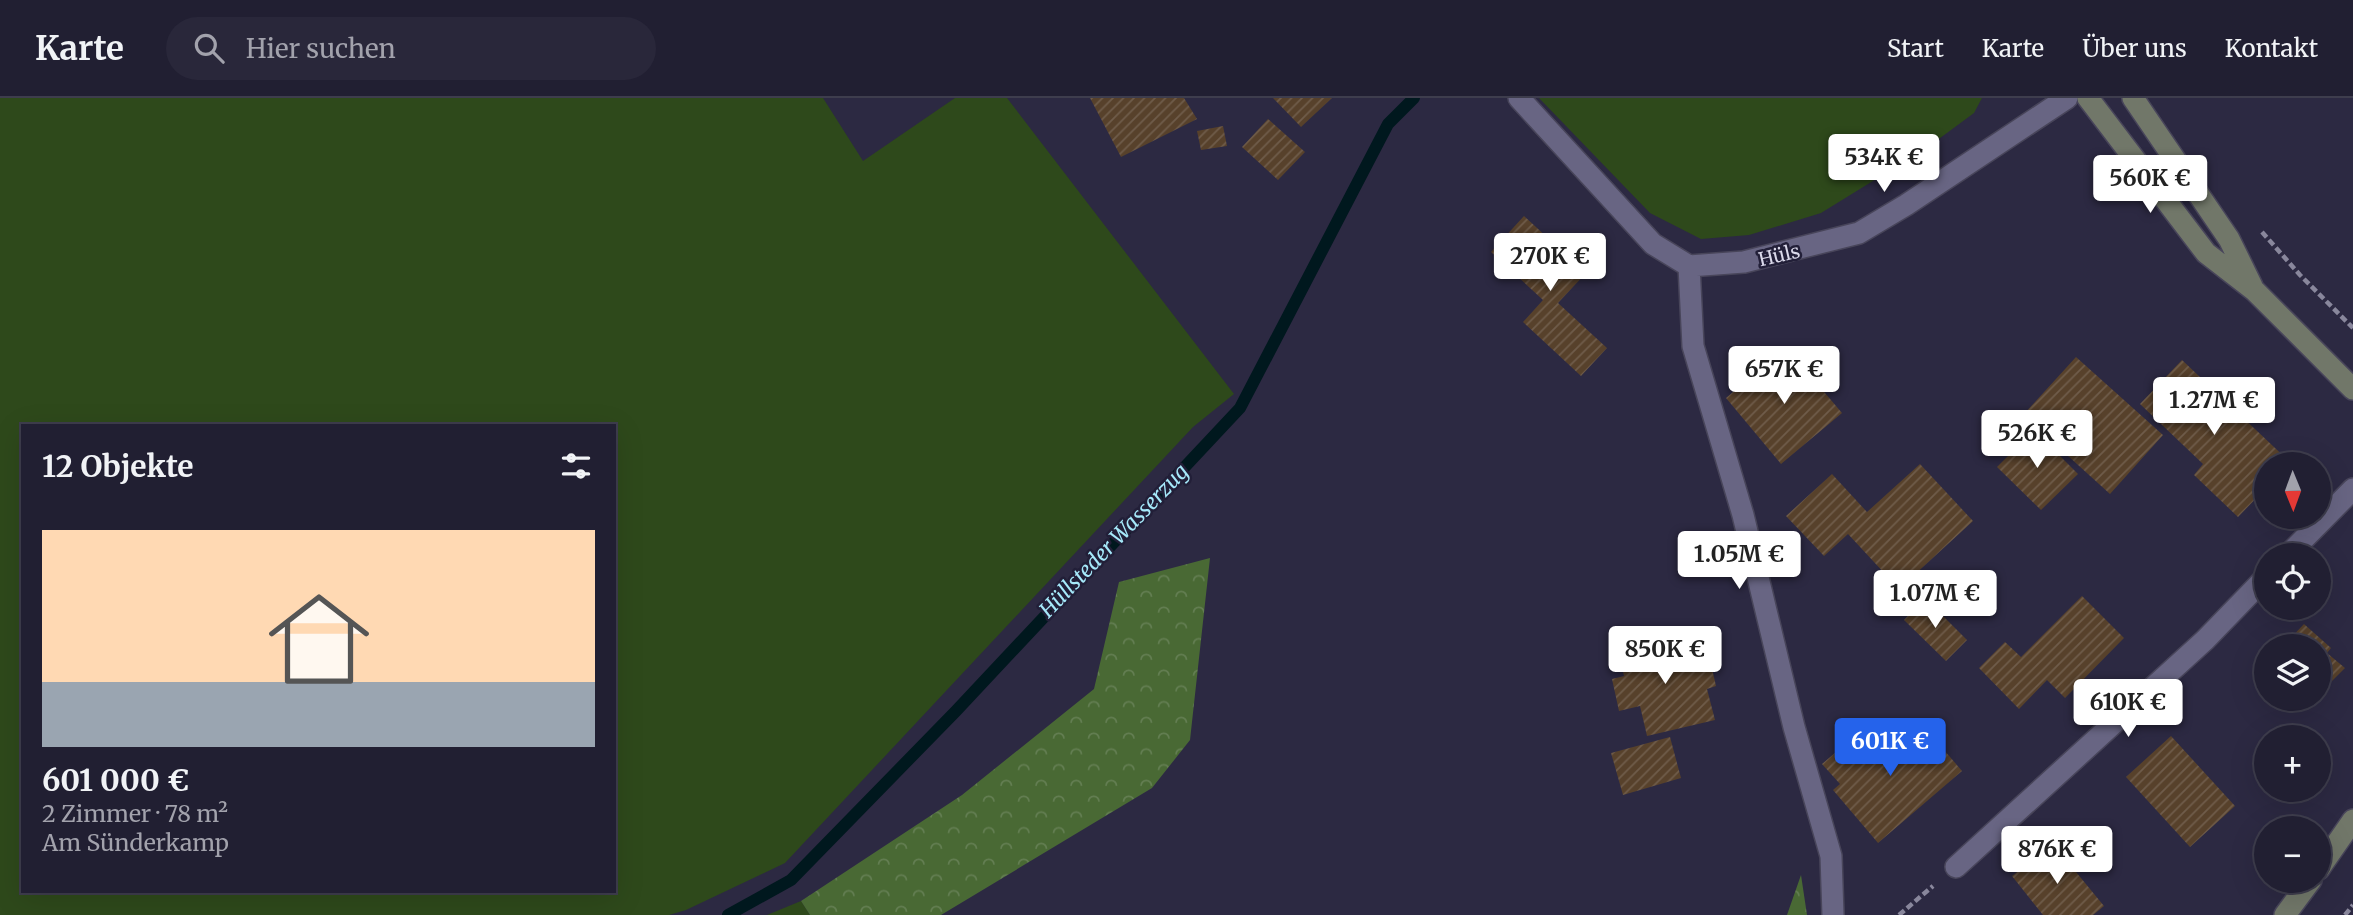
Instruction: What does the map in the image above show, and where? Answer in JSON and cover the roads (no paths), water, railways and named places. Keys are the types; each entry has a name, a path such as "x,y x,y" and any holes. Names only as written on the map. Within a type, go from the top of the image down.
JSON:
{"street":[{"path":"1519,98 1653,244 1689,266 1693,346 1742,515 1794,727 1831,856 1833,915"},
{"name":"Hüls","path":"1689,266 1744,262 1859,233 2067,98"},
{"path":"2088,98 2206,253 2255,291 2353,389"},
{"path":"2133,98 2229,239 2255,291"},
{"path":"2300,543 2353,489"},
{"path":"1956,867 2205,640 2254,589"},
{"path":"2331,852 2353,820"},
{"path":"2285,915 2301,893"}],"waterway":[{"name":"Hüllsteder Wasserzug","path":"728,915 791,880 956,711 1240,408 1388,124 1414,98"}]}
